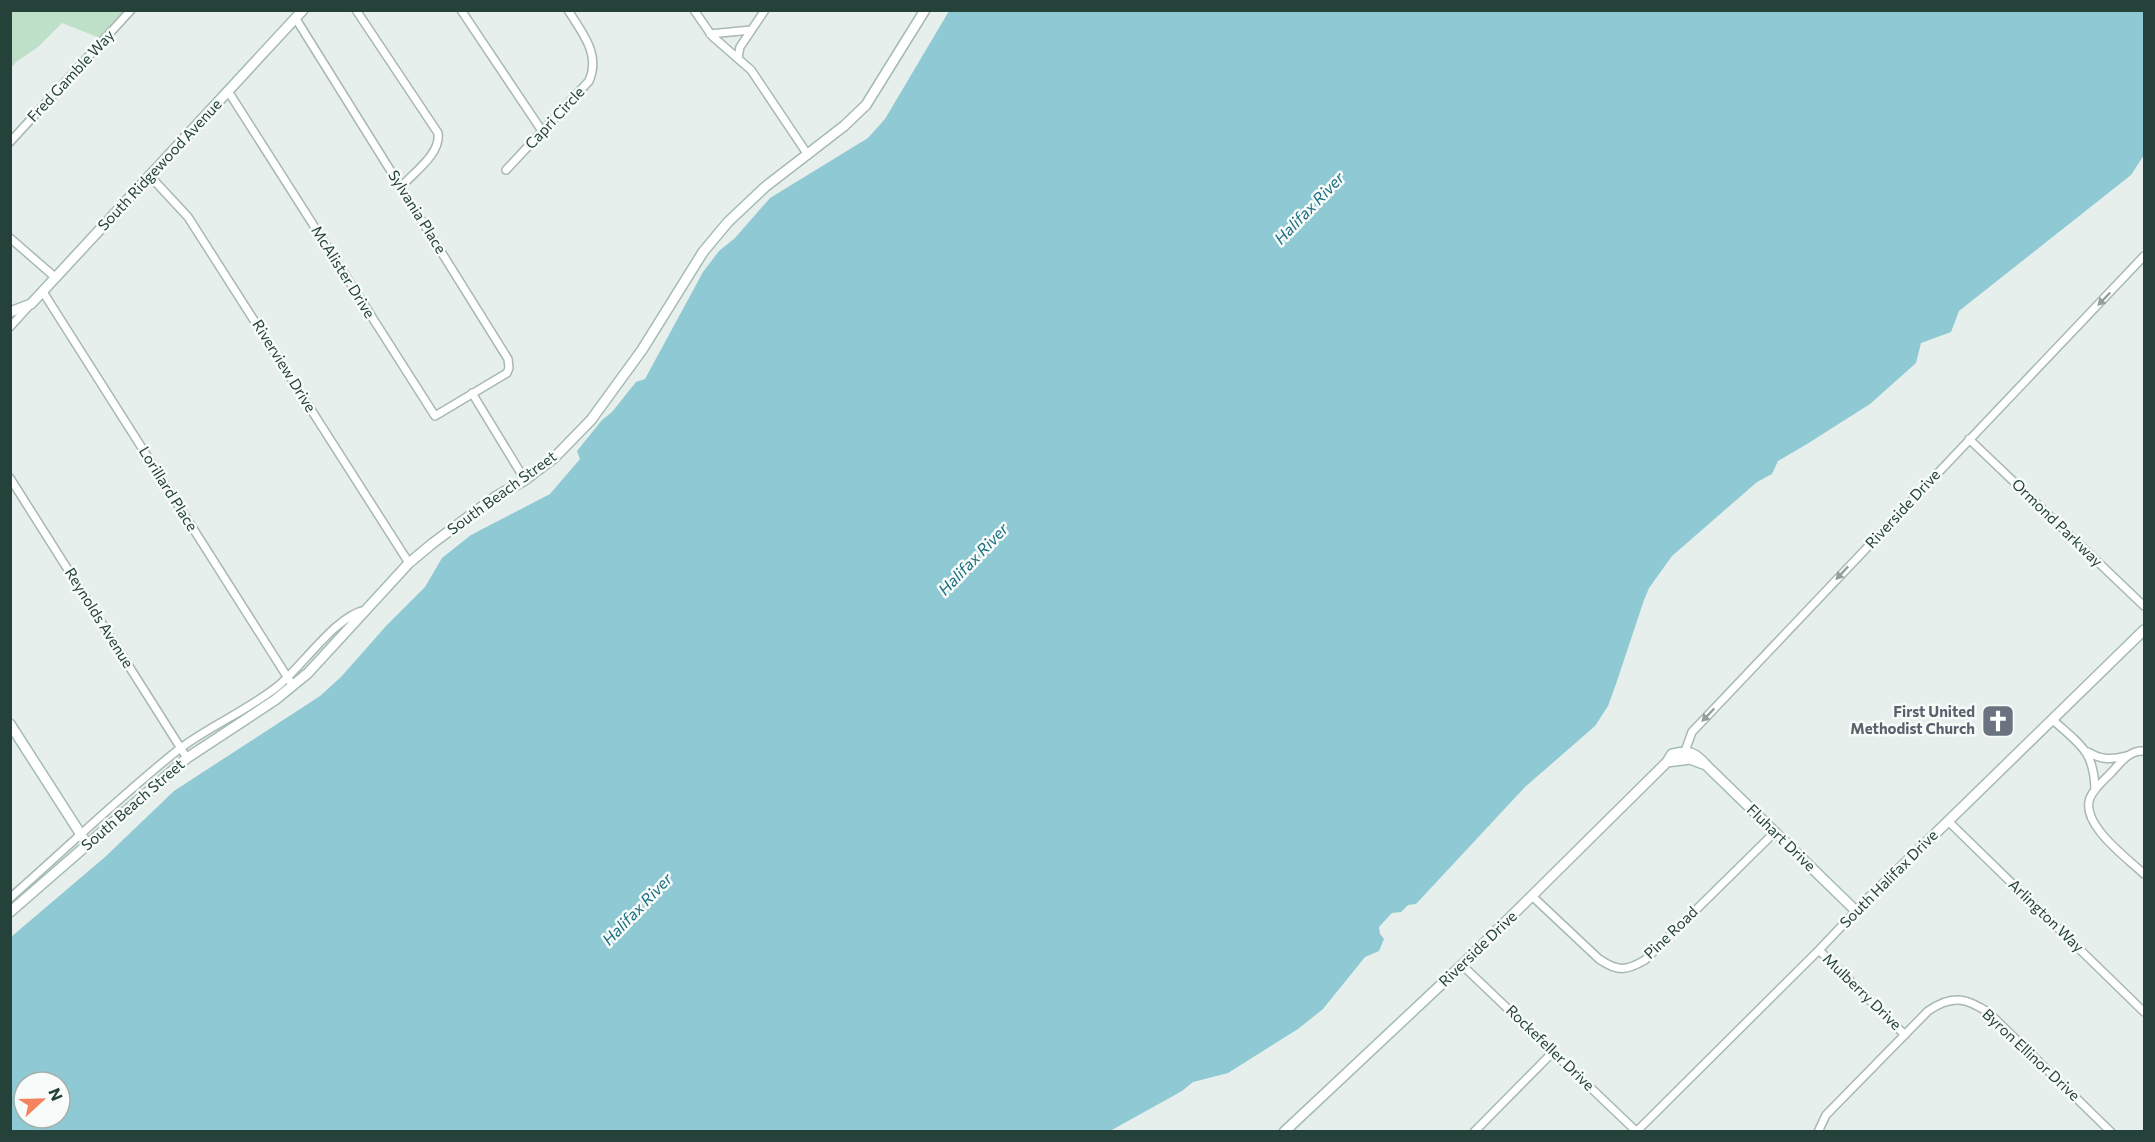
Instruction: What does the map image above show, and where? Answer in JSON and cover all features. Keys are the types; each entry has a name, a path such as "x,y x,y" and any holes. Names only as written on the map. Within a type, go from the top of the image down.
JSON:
{"street":[{"name":"Fred Gamble Way","path":"10,142 131,10"},
{"name":"South Ridgewood Avenue","path":"10,312 31,304 43,292 303,10"},
{"path":"356,10 438,133 439,142 433,153 401,187"},
{"path":"461,10 542,131"},
{"name":"Capri Circle","path":"506,170 589,81 594,61 589,43 568,10"},
{"path":"694,10 710,34 751,70 808,155"},
{"path":"738,58 740,47 765,10"},
{"name":"South Beach Street","path":"10,912 84,840 186,758 275,700 308,673 409,563 479,508 525,480 554,458 591,420 642,350 703,252 728,222 765,187 844,126 866,105 925,10"},
{"name":"Sylvania Place","path":"296,19 508,359 507,373 472,393"},
{"path":"710,34 751,30"},
{"name":"McAlister Drive","path":"228,92 435,416 472,393"},
{"name":"Riverview Drive","path":"150,176 189,217 409,563"},
{"path":"10,238 56,278"},
{"name":"Riverside Drive","path":"1284,1131 1462,965 1667,762 1672,754 1683,755 1692,732 2145,256"},
{"name":"Lorillard Place","path":"43,292 293,686"},
{"path":"10,327 31,304"},
{"path":"472,393 525,480"},
{"name":"Ormond Parkway","path":"1969,439 2145,606"},
{"name":"Reynolds Avenue","path":"10,478 186,758"},
{"path":"10,898 84,840 181,748 276,687 340,623 350,615 366,610"},
{"name":"South Halifax Drive","path":"1636,1131 1856,911 2145,630"},
{"path":"2053,720 2086,751 2097,758 2115,759 2127,756"},
{"path":"10,724 84,840"},
{"path":"2086,751 2093,763 2095,790"},
{"path":"2145,751 2135,751 2127,756 2095,790 2089,800 2089,814 2097,829 2145,874"},
{"name":"Fluhart Drive","path":"1683,755 1697,754 1774,833 1856,911"},
{"name":"Arlington Way","path":"1948,821 2145,1012"},
{"name":"Pine Road","path":"1532,896 1599,959 1612,968 1623,970 1645,960 1774,833"},
{"name":"Mulberry Drive","path":"1819,950 1905,1035"},
{"name":"Rockefeller Drive","path":"1462,965 1636,1131"},
{"name":"Byron Ellinor Drive","path":"1818,1131 1826,1115 1905,1035 1936,1005 1954,999 1965,1000 1989,1013 2111,1131"},
{"path":"1474,1131 1553,1052"}],"green space":[{"path":"11,10 125,11 100,38 62,23 38,47 11,68"}],"water":[{"name":"Halifax River","path":"949,11 2144,11 2144,155 2131,175 1959,311 1951,332 1921,343 1916,363 1870,404 1778,461 1772,474 1757,482 1672,556 1649,588 1608,706 1595,726 1525,787 1416,904 1408,905 1401,912 1392,913 1379,927 1384,939 1379,951 1365,957 1323,1009 1298,1029 1228,1073 1193,1082 1182,1091 1110,1131 11,1131 11,937 105,857 174,791 320,696 341,677 386,626 425,587 442,558 471,535 550,494 580,459 577,451 602,420 612,412 636,382 645,379 703,272 719,251 735,238 770,198 868,138 885,119"}],"place":[{"name":"First United Methodist Church","path":"1998,721"}]}
